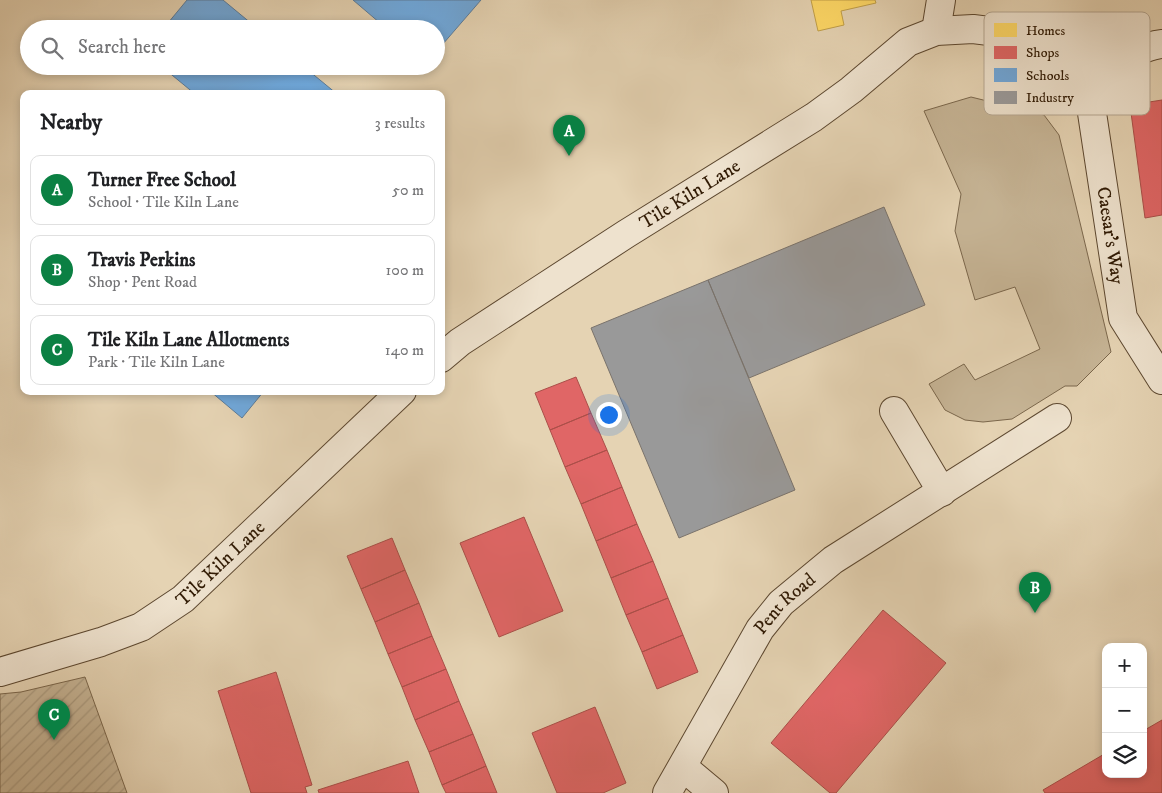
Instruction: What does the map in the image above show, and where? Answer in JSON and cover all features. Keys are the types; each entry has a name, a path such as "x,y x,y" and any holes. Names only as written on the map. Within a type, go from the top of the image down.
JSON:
{"street":[{"path":"936,31 941,0"},
{"name":"Tile Kiln Lane","path":"445,355 460,342 626,234 814,116 852,90 908,42 936,31 973,28 984,30"},
{"name":"Caesar's Way","path":"1092,115 1123,318 1162,380"},
{"name":"Tile Kiln Lane","path":"0,672 101,642 141,627 183,599 398,395"},
{"path":"894,410 942,492"},
{"name":"Pent Road","path":"667,793 760,629 781,603 833,560 1057,418"},
{"path":"682,767 714,793"}],"shaded area":[{"path":"971,97 984,100 984,115 1044,115 1059,135 1111,352 1077,386 1065,386 1012,419 983,422 965,420 945,410 929,384 964,364 975,380 1040,349 1015,287 975,300 955,231 961,194 924,111"},
{"path":"85,677 127,793 0,793 0,694 21,692"}],"building: Homes":[{"path":"811,0 875,0 876,3 841,11 844,25 818,31"}],"building: Shops":[{"path":"1162,100 1162,215 1145,218 1131,115 1150,115 1150,102"},
{"path":"576,377 591,413 550,430 535,393"},
{"path":"591,413 607,450 565,467 550,430"},
{"path":"607,450 622,487 581,504 565,467"},
{"path":"622,487 637,524 596,541 581,504"},
{"path":"524,517 563,611 499,637 460,543"},
{"path":"637,524 653,561 611,578 596,541"},
{"path":"392,538 405,570 361,589 347,556"},
{"path":"653,561 668,598 626,615 611,578"},
{"path":"405,570 419,603 375,622 361,589"},
{"path":"668,598 683,635 642,652 626,615"},
{"path":"419,603 432,636 388,654 375,622"},
{"path":"883,610 946,663 836,793 830,793 771,743"},
{"path":"683,635 698,672 657,689 642,652"},
{"path":"432,636 446,669 402,687 388,654"},
{"path":"446,669 459,701 415,720 402,687"},
{"path":"276,672 312,785 305,787 307,793 251,793 218,691"},
{"path":"459,701 473,734 429,752 415,720"},
{"path":"595,707 626,783 603,793 557,793 532,733"},
{"path":"1162,720 1162,793 1045,793 1043,790 1102,755 1102,778 1147,778 1147,729"},
{"path":"473,734 486,766 442,785 429,752"},
{"path":"408,761 419,793 319,793 318,790"},
{"path":"486,766 497,793 446,793 442,785"}],"building: Schools":[{"path":"187,0 223,0 247,20 170,20"},
{"path":"353,0 481,0 445,42 445,20 376,20"},
{"path":"172,75 314,75 332,90 190,90"},
{"path":"215,395 261,395 242,418"}],"building: Industry":[{"path":"884,207 925,305 749,378 708,280"},
{"path":"708,280 795,490 679,538 591,328"}],"place":[{"name":"Turner Free School","path":"569,156"},
{"name":"Travis Perkins","path":"1035,613"},
{"name":"Tile Kiln Lane Allotments","path":"54,740"}]}
